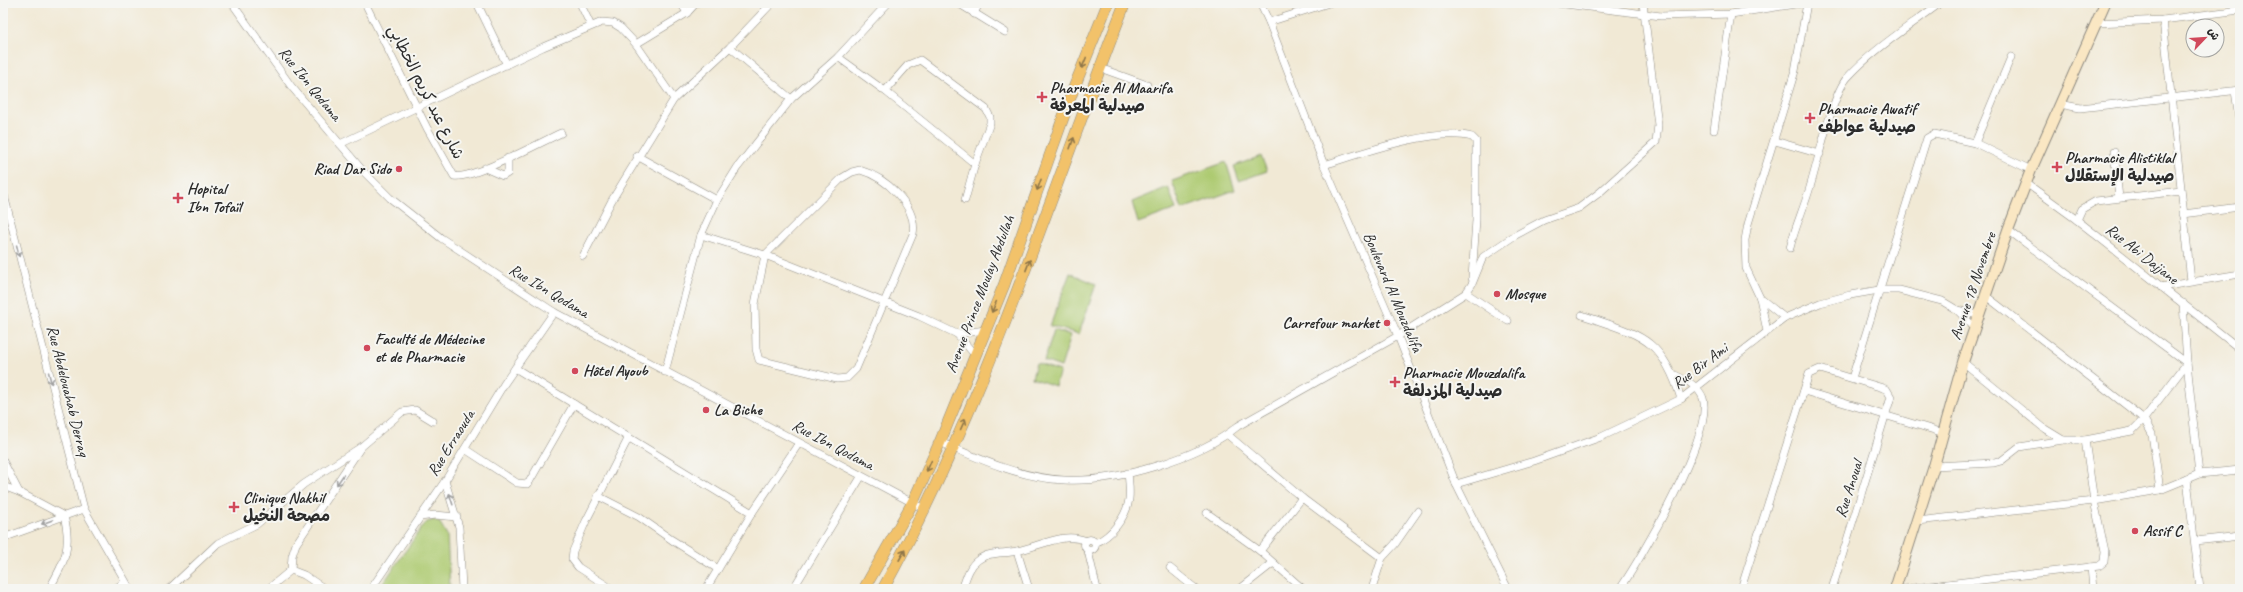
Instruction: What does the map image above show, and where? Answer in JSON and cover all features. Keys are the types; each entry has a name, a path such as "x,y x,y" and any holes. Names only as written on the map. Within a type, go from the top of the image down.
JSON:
{"main road":[{"name":"Avenue Prince Moulay Abdullah","path":"864,589 913,502 940,442 1004,285 1073,90 1108,3"},
{"name":"Avenue Prince Moulay Abdullah","path":"883,589 926,510 952,447 984,377 1032,257 1125,3"}],"street":[{"name":"Rue Ibn Qodama","path":"232,3 291,86 340,144 390,198 418,221 472,259 554,312 799,442 861,477 913,502 926,510"},
{"name":"شارع عبد كريم الخطابي","path":"365,3 417,108 454,176 462,177 485,168 561,133"},
{"path":"477,3 507,65"},
{"path":"580,3 591,26"},
{"path":"681,3 687,14"},
{"path":"636,44 687,14 696,3"},
{"path":"583,256 638,156 674,99 730,47 772,3"},
{"path":"665,372 701,235 718,200 737,168 791,99 838,57 888,3"},
{"path":"958,3 1005,32"},
{"path":"974,14 979,3"},
{"name":"Boulevard Al Mouzdalifa","path":"1260,3 1269,22 1324,165 1398,336 1456,484 1508,589"},
{"path":"1269,22 1329,3"},
{"path":"1557,3 1661,16 1731,14 1763,6 1802,3"},
{"path":"940,442 970,456 1024,473 1064,480 1128,473 1163,464 1228,435 1238,426 1398,336 1466,293 1472,284 1483,258 1496,247 1544,220 1579,208 1599,193 1656,142 1658,125 1648,33 1643,13 1643,3"},
{"path":"1767,331 1760,298 1746,268 1745,240 1748,224 1775,141 1795,71 1807,3"},
{"path":"1790,248 1795,226 1820,154 1835,102 1846,78 1868,58 1940,3"},
{"name":"Avenue 18 Novembre","path":"1895,589 1944,433 1974,327 2008,230 2031,170 2105,3"},
{"path":"2096,23 2163,20 2240,10"},
{"path":"1714,130 1731,14"},
{"path":"2163,20 2170,98 2191,281"},
{"path":"340,144 602,22 613,23 621,28 636,44 674,99"},
{"path":"730,47 791,99"},
{"path":"838,57 885,91 975,164"},
{"path":"1975,143 2012,57"},
{"path":"885,91 908,65 920,60 986,109 990,123 975,164 965,200"},
{"path":"1100,68 1147,85"},
{"path":"2060,104 2080,108 2238,90 2240,124"},
{"path":"1741,589 1810,374 1815,370 1820,369 1852,378 1925,141 1934,134 1975,143 2031,170"},
{"path":"1324,165 1399,142 1427,137 1467,135 1472,137 1476,141 1476,220 1472,284"},
{"path":"1775,141 1820,154"},
{"path":"2114,152 2119,198"},
{"path":"638,156 718,200"},
{"path":"485,168 504,176 508,173 508,158"},
{"path":"860,170 872,173 885,182 909,209 914,225 913,234 856,369 847,378 837,379 759,360 756,348 755,304 765,255 842,178 852,172 860,170"},
{"name":"Rue Abi Dajjane","path":"2026,183 2077,220 2240,349"},
{"name":"Rue Abdelouahab Derraq","path":"3,191 4,201 84,508 130,589"},
{"path":"2077,220 2082,209 2091,202 2181,191"},
{"path":"2183,214 2240,207"},
{"path":"2008,230 2187,363"},
{"path":"701,235 765,255 885,301 956,334 975,355"},
{"path":"2161,287 2240,274"},
{"name":"Rue Bir Ami","path":"1456,484 1534,461 1601,437 1681,399 1784,318 1820,303 1850,294 1879,290 1899,290 1942,301 1957,310 1974,327"},
{"path":"1466,293 1508,320"},
{"path":"1986,296 2144,419 2152,434 2160,490"},
{"path":"1760,298 1784,318"},
{"path":"2183,303 2187,363 2199,474"},
{"name":"Rue Bir Ami","path":"1957,310 1978,315"},
{"name":"Rue Erraouda","path":"370,589 445,481 515,368 554,312"},
{"path":"1582,315 1645,339 1659,352 1673,374 1681,399"},
{"path":"956,334 985,330"},
{"path":"1963,362 2045,429 2063,440"},
{"path":"1934,466 1994,463 2001,461 2019,447 2063,440 2084,440 2132,431 2144,419 2187,363"},
{"path":"515,368 628,439 671,462 752,513"},
{"path":"1620,589 1663,519 1700,434 1704,414 1703,399 1697,387 1673,374"},
{"name":"Rue Anoual","path":"1832,589 1891,397 1887,390 1852,378"},
{"path":"1804,391 1886,417 1944,433"},
{"path":"465,449 517,483 528,484 574,404"},
{"path":"169,589 218,543 257,524 304,484 361,447 402,412 415,410 433,421"},
{"path":"1228,435 1302,498 1382,558"},
{"path":"612,589 603,587 578,567 574,563 572,555 598,496 628,439"},
{"path":"1905,589 2099,566 2104,562 2105,556 2084,440"},
{"path":"706,589 752,513 799,442"},
{"path":"268,589 291,570 292,556 296,544 361,447"},
{"path":"3,461 19,492"},
{"path":"1917,521 2094,501 2160,490 2199,474 2240,470"},
{"path":"1095,543 1104,539 1126,509 1129,501 1128,473"},
{"path":"793,589 861,477"},
{"path":"2187,479 2200,589"},
{"path":"445,481 457,517 462,589"},
{"path":"3,486 19,492 64,516"},
{"path":"598,496 639,517 718,569"},
{"path":"1260,551 1302,498"},
{"path":"3,538 84,508"},
{"path":"1372,589 1382,558 1395,544 1418,511"},
{"path":"1207,513 1260,551 1288,574 1303,589"},
{"path":"420,517 435,515 457,517"},
{"path":"49,589 66,555 68,535 64,516"},
{"path":"2195,541 2240,536"},
{"path":"962,589 971,567 977,560 990,554 1017,551 1064,539 1080,538 1086,541 1091,539 1095,543"},
{"path":"1086,541 1084,546 1088,551 1096,589"},
{"path":"1088,551 1094,549 1095,543"},
{"path":"1017,551 1029,589"},
{"path":"1240,589 1273,563"},
{"path":"2091,567 2093,589"},
{"path":"1170,568 1196,589"},
{"path":"291,570 300,573 325,589"},
{"path":"115,589 125,582"}],"green space":[{"path":"1261,156 1267,171 1239,181 1234,166"},
{"path":"1226,162 1235,190 1182,209 1172,181"},
{"path":"1168,187 1176,209 1138,223 1132,202"},
{"path":"1070,273 1096,284 1079,334 1050,326"},
{"path":"1054,330 1071,335 1061,367 1044,361"},
{"path":"1036,363 1060,371 1055,386 1032,378"},
{"path":"434,520 440,523 447,535 450,589 379,589 422,527 427,522"}],"place":[{"name":"Pharmacie Al Maarifa صيدلية المعرفة","path":"1042,97"},
{"name":"Pharmacie Awatif صيدلية عواطف","path":"1810,118"},
{"name":"Pharmacie Alistiklal صيدلية الإستقلال","path":"2057,167"},
{"name":"Riad Dar Sido","path":"399,169"},
{"name":"Hopital Ibn Tofaïl","path":"178,198"},
{"name":"Mosque","path":"1497,294"},
{"name":"Carrefour market","path":"1387,323"},
{"name":"Faculté de Médecine et de Pharmacie","path":"367,348"},
{"name":"Hôtel Ayoub","path":"575,371"},
{"name":"Pharmacie Mouzdalifa صيدلية المزدلفة","path":"1395,382"},
{"name":"La Biche","path":"706,410"},
{"name":"Clinique Nakhil مصحة النخيل","path":"234,507"},
{"name":"Assif C","path":"2135,531"}]}
